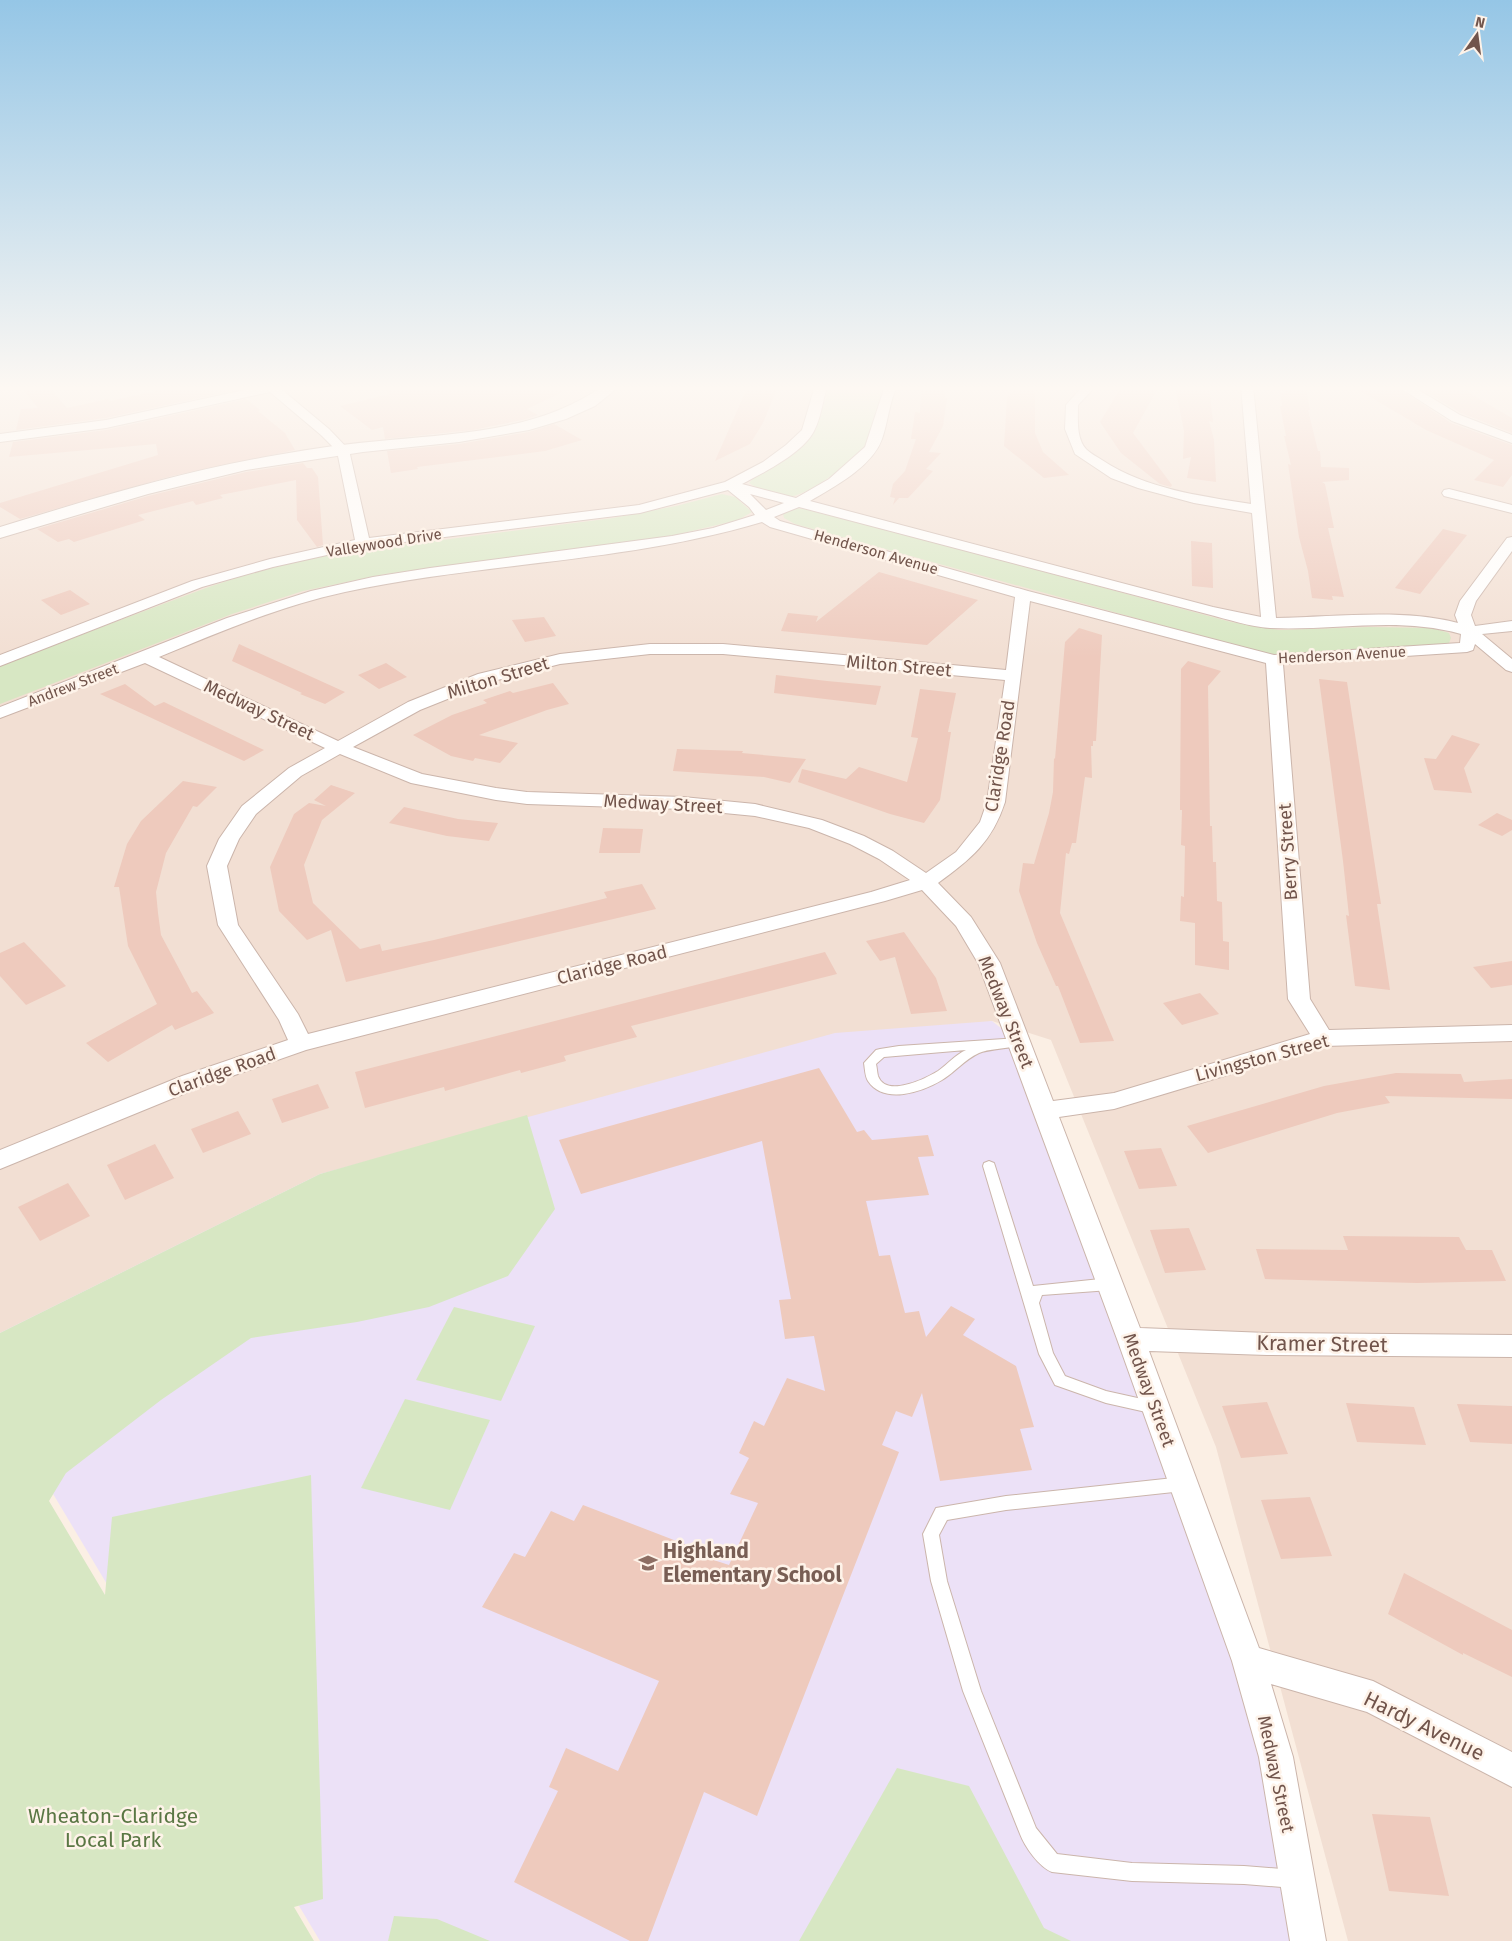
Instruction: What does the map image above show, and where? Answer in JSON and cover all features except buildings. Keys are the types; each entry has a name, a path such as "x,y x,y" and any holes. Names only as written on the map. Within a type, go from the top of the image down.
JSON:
{"street":[{"path":"0,533 143,489 197,477"},
{"path":"349,477 363,543"},
{"name":"Valleywood Drive","path":"0,661 197,584 270,563 363,543 616,513 671,502 730,485 746,477"},
{"name":"Valleywood Drive","path":"146,657 254,613 314,594 380,579 655,545 753,522 798,502 840,477"},
{"path":"1120,477 1194,499 1259,510"},
{"path":"1256,477 1269,623"},
{"name":"Henderson Avenue","path":"730,485 1212,611 1269,623 1388,620 1440,623 1469,631 1512,667"},
{"name":"Henderson Avenue","path":"730,485 754,504 764,517 775,524 1023,594 1274,660 1467,648 1469,631"},
{"path":"1449,493 1512,508"},
{"path":"1512,540 1468,602 1463,615 1469,631 1512,626"},
{"name":"Claridge Road","path":"1,1157 190,1082 301,1044 878,897 926,882 963,856 989,823 996,802 1022,614 1023,594"},
{"name":"Milton Street","path":"301,1044 290,1019 228,925 217,866 229,839 249,810 295,772 414,706 484,678 560,659 650,649 723,649 1013,676"},
{"name":"Andrew Street","path":"0,713 146,657"},
{"name":"Medway Street","path":"146,657 337,747 417,779 527,798 683,802 756,810 815,824 857,840 886,855 926,882 964,922 989,963 1046,1110 1248,1661 1276,1757 1308,1941"},
{"name":"Berry Street","path":"1274,660 1299,999 1323,1038"},
{"name":"Livingston Street","path":"1046,1110 1114,1101 1323,1038 1512,1033"},
{"name":"Kramer Street","path":"1131,1339 1267,1344 1512,1346"},
{"name":"Hardy Avenue","path":"1248,1661 1373,1698 1512,1770"}],"lane":[{"path":"990,1044 962,1056 941,1074 909,1090 890,1091 878,1085 872,1078 870,1064 880,1053 900,1050 990,1044 1020,1043"},
{"path":"989,1166 1046,1354 1060,1381 1106,1397 1155,1408"},
{"path":"1032,1303 1038,1290 1110,1284"},
{"path":"1183,1484 1006,1503 942,1513 931,1534 942,1590 972,1691 1029,1834 1052,1864 1132,1872 1244,1875 1297,1879"}],"shaded area":[{"path":"0,477 1512,477 1512,1941 1348,1941 1216,1447 1051,1040 992,1021 320,1174 0,1333"},
{"name":"Highland Elementary School","path":"992,1021 1020,1043 1257,1720 1301,1941 320,1941 0,1405 0,1333 320,1174 835,1033"}],"green space":[{"path":"756,477 830,477 810,489 793,496 770,493 749,483"},
{"path":"722,494 735,497 752,512 738,520 658,539 385,574 303,591 232,614 0,704 0,665 248,574 325,555 613,518 676,506"},
{"path":"795,508 814,510 1231,622 1279,630 1370,627 1432,628 1449,633 1451,638 1449,643 1432,646 1283,656 1269,655 795,524 784,518 783,514"},
{"name":"Wheaton-Claridge Local Park","path":"527,1115 555,1209 508,1276 429,1307 357,1322 251,1338 161,1400 66,1473 49,1501 105,1595 112,1517 311,1475 323,1899 294,1907 314,1941 0,1941 0,1333 320,1174"},
{"path":"454,1307 535,1326 501,1401 416,1380"},
{"path":"405,1399 490,1420 450,1510 361,1488"},
{"path":"897,1768 969,1786 1044,1928 1071,1941 799,1941"},
{"path":"394,1916 437,1919 490,1941 388,1941"}],"place":[{"name":"Highland Elementary School","path":"648,1563"}]}
